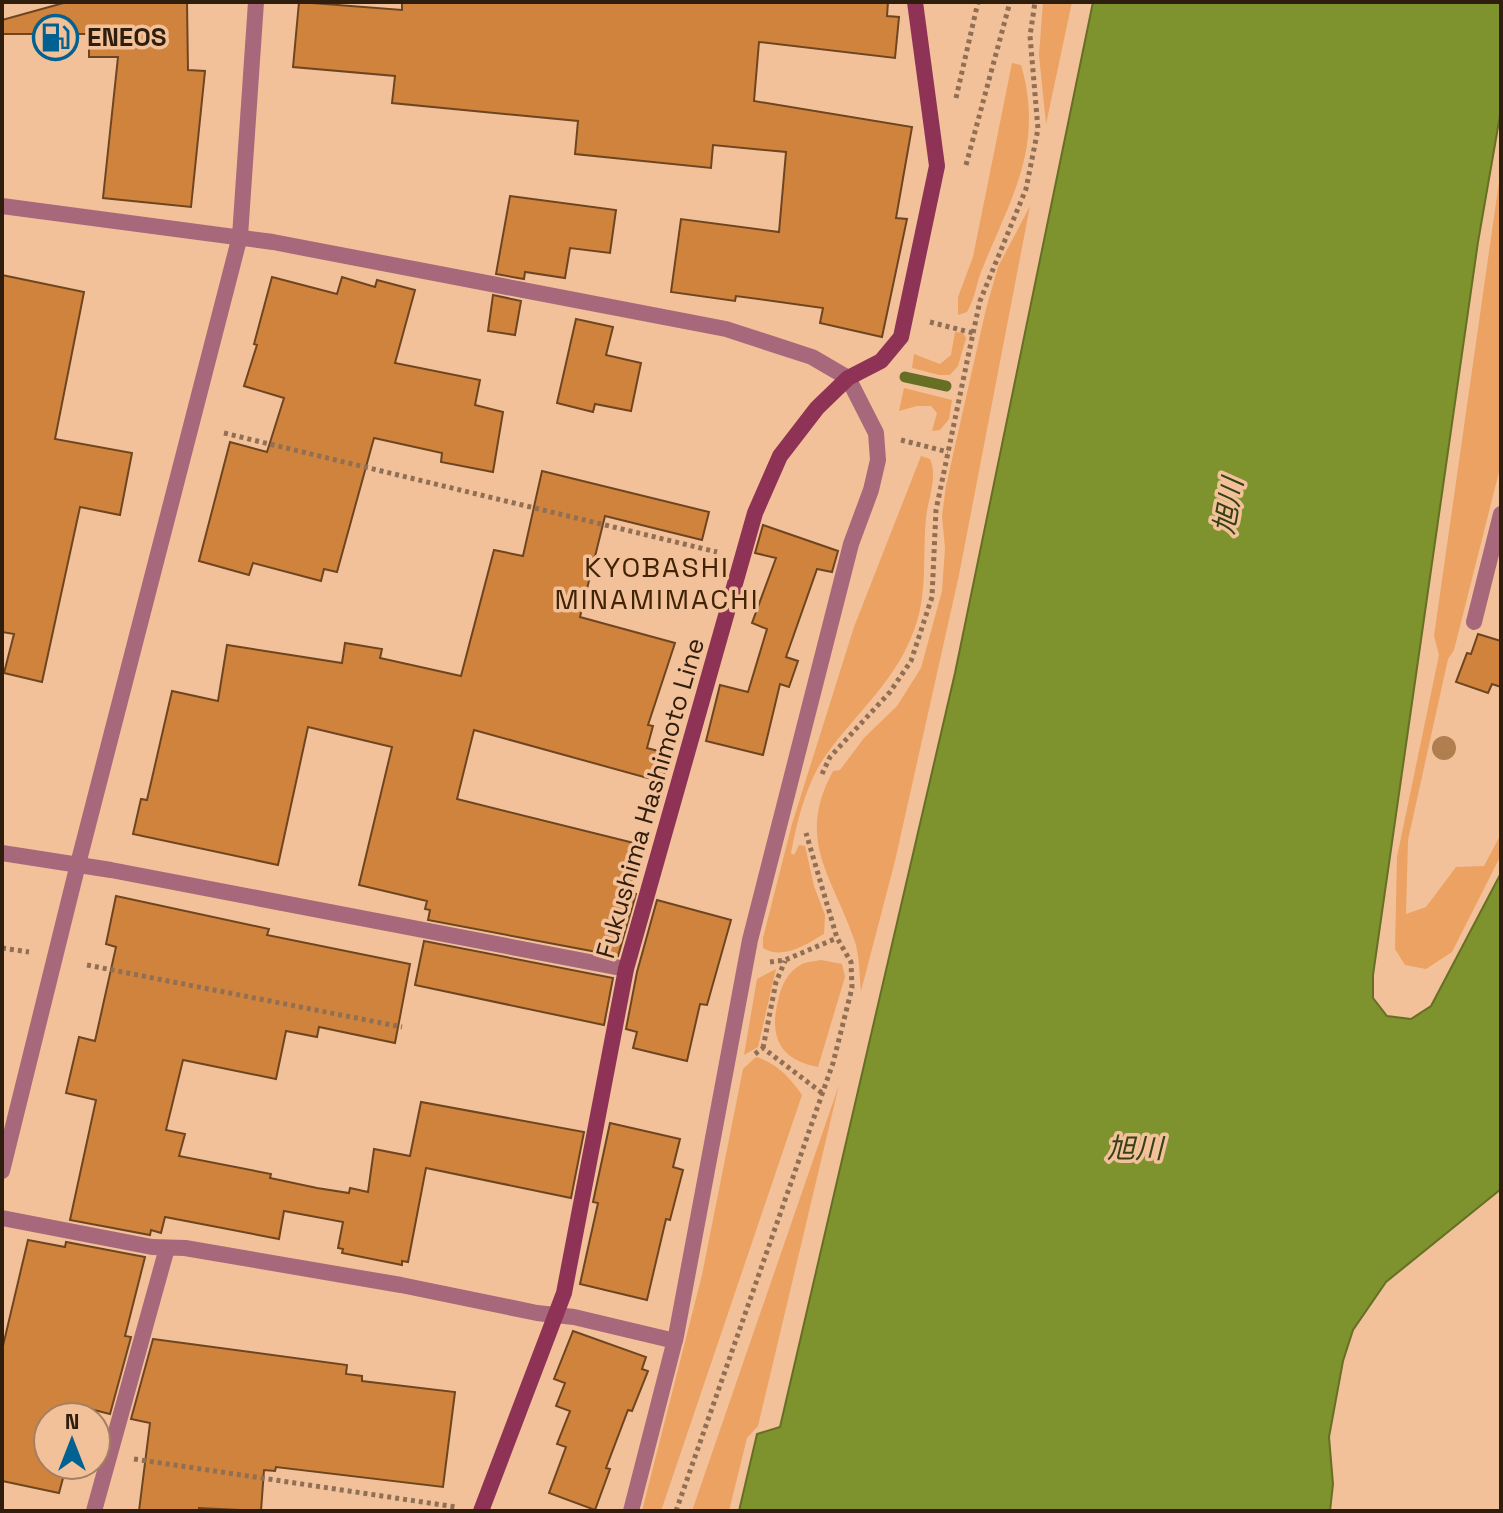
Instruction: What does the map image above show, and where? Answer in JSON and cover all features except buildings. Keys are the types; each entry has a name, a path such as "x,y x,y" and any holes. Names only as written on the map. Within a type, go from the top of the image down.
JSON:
{"main road":[{"name":"Fukushima Hashimoto Line","path":"473,1510 515,1427 564,1293 626,969 755,513 780,456 817,408 848,378 881,361 901,337 937,166 915,2"}],"street":[{"path":"2,1171 240,236 256,2"},
{"path":"2,206 240,236 726,329 812,357 848,378 876,433 878,460 871,490 851,544 745,964 675,1341 631,1511"},
{"path":"1474,622 1501,514"},
{"path":"2,853 78,864 626,969"},
{"path":"2,1218 401,1285 574,1317 675,1341"},
{"path":"112,1445 167,1248"},
{"path":"94,1511 102,1481"}],"path":[{"path":"953,109 978,2"},
{"path":"964,171 1010,2"},
{"path":"819,780 830,757 890,692 911,661 932,597 936,510 980,301 1026,189 1038,129 1030,36 1035,2"},
{"path":"905,316 973,333"},
{"path":"224,433 742,558"},
{"path":"876,433 948,452"},
{"path":"676,1511 833,1063 852,988 851,962 837,938 806,823"},
{"path":"745,964 785,960 837,938"},
{"path":"726,1072 763,1048 776,982 785,960"},
{"path":"87,965 402,1027"},
{"path":"763,1048 822,1093"},
{"path":"112,1456 473,1510"}],"shaded area":[{"path":"1043,2 1072,2 1046,124 1039,55"},
{"path":"1012,63 1021,65 1027,94 1027,147 1013,196 972,301 967,312 958,315 958,297 973,257"},
{"path":"1501,168 1501,464 1454,650 1448,659 1408,840 1406,914 1426,907 1456,867 1484,866 1501,834 1501,855 1452,952 1426,969 1405,965 1395,949 1397,857 1439,655 1434,636"},
{"path":"1030,206 959,575 895,861 861,991 857,948 822,858 817,838 817,818 833,771 840,770 864,738 897,706 921,668 942,591 945,548 942,516 946,486 986,309 998,267"},
{"path":"955,332 963,333 966,338 958,366 950,375 912,368 914,354 940,364 951,355"},
{"path":"904,388 952,400 949,419 940,430 932,431 937,413 931,406 899,411"},
{"path":"921,456 930,459 933,473 926,518 923,593 917,623 903,654 884,684 815,773 793,840 791,853 794,855 799,845 805,846 814,886 825,915 824,934 794,950 770,951 763,948 763,938 792,824 854,627"},
{"path":"821,960 842,964 845,977 818,1067 805,1064 786,1053 780,1045 775,1026 779,995 789,975 802,964"},
{"path":"776,969 758,1047 744,1055 757,979"},
{"path":"756,1057 782,1072 802,1095 661,1511 642,1511 702,1275 743,1069"},
{"path":"839,1085 758,1426 747,1438 729,1511 692,1511"}],"water":[{"name":"旭川","path":"1093,2 1501,2 1501,110 1478,242 1373,975 1373,998 1387,1016 1411,1019 1431,1006 1501,873 1501,1189 1386,1282 1353,1330 1343,1361 1329,1437 1333,1484 1330,1511 739,1511 757,1434 780,1427 955,673"}],"waterway":[{"path":"905,377 946,386"}],"place":[{"name":"ENEOS","path":"56,37"}],"district":[{"name":"KYOBASHI MINAMIMACHI","path":"657,583"}]}
